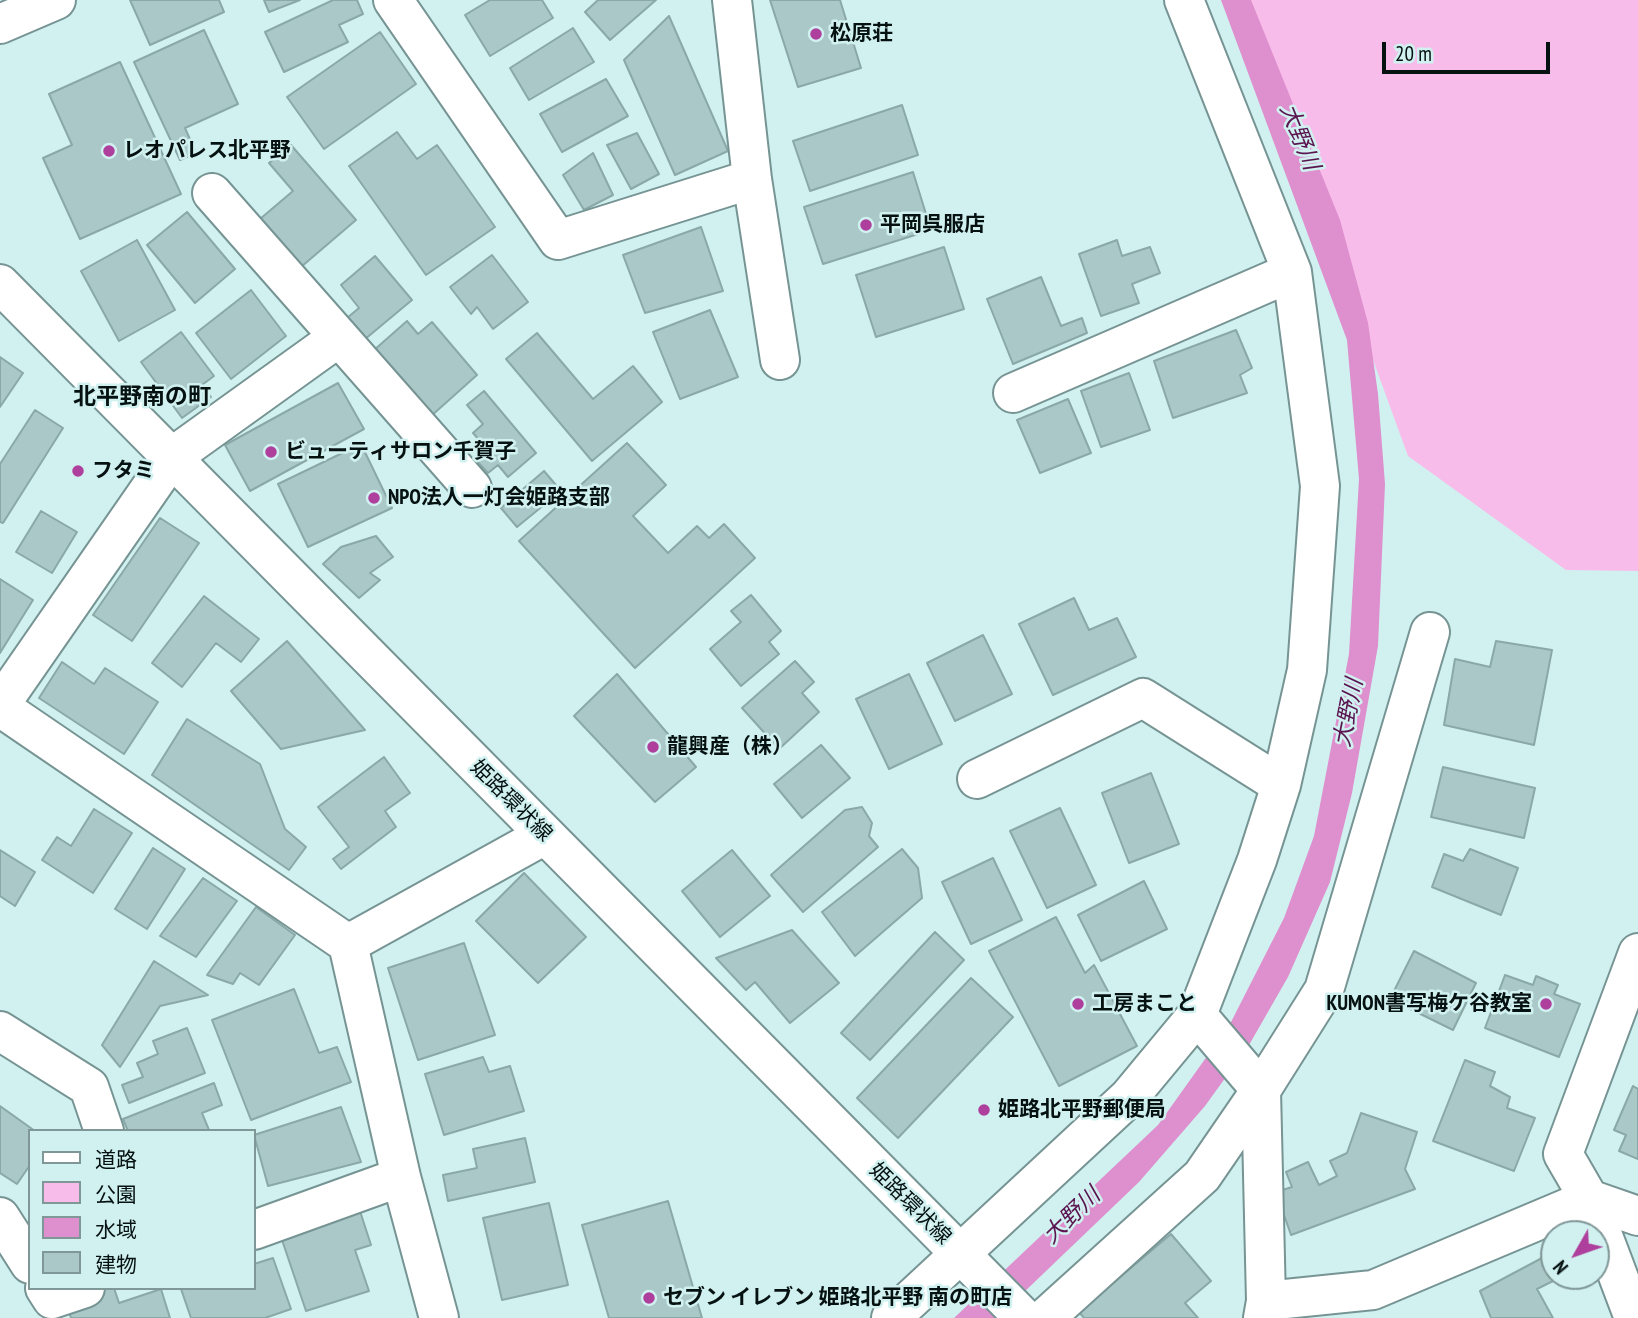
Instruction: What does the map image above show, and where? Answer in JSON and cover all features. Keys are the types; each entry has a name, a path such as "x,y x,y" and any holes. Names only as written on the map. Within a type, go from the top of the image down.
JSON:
{"street":[{"path":"0,24 56,0"},
{"path":"393,0 558,240 752,179"},
{"path":"732,0 752,179 780,360"},
{"path":"891,1318 1129,1097 1197,1015 1258,860 1281,785 1307,670 1320,486 1292,272 1184,0"},
{"path":"212,193 472,488"},
{"path":"1013,393 1292,272"},
{"name":"姫路環状線","path":"0,284 1024,1318"},
{"path":"339,337 172,457 0,706 348,944 401,1177 439,1318"},
{"path":"1045,1318 1202,1176 1261,1090 1324,990 1430,632"},
{"path":"977,779 1143,698 1281,785"},
{"path":"348,944 545,835"},
{"path":"1634,1318 1589,1199 1563,1154 1638,953"},
{"path":"1197,1015 1261,1090 1265,1310 1373,1290 1589,1199 1638,1216"},
{"path":"0,1031 89,1087 103,1129"},
{"path":"256,1229 401,1177"},
{"path":"0,1217 28,1261"},
{"path":"46,1290 52,1299 79,1290"}],"green space":[{"path":"1242,0 1638,0 1638,571 1566,570 1408,456"}],"water":[{"name":"大野川","path":"1221,0 1251,0 1340,220 1368,323 1378,394 1385,484 1378,646 1352,793 1330,882 1288,977 1249,1045 1205,1106 1139,1182 997,1318 954,1318 1158,1125 1230,1024 1284,918 1314,836 1349,654 1359,479 1347,340"}],"building":[{"path":"130,0 219,0 224,12 150,45"},
{"path":"264,0 300,0 269,12"},
{"path":"333,0 357,0 363,14 339,25 348,42 284,72 265,32"},
{"path":"490,0 542,0 553,18 490,56 465,15"},
{"path":"598,0 656,0 610,40 585,12"},
{"name":"松原荘","path":"770,0 840,0 861,68 798,87"},
{"path":"669,16 728,151 675,175 624,60"},
{"path":"573,28 594,62 529,100 510,68"},
{"path":"204,30 238,104 185,128 196,153 180,160 134,62"},
{"path":"380,32 416,84 324,149 287,97"},
{"name":"レオパレス北平野","path":"120,62 181,194 80,239 43,158 72,145 49,94"},
{"path":"606,79 628,116 562,152 540,114"},
{"path":"902,105 918,155 810,191 793,141"},
{"path":"397,132 417,159 437,145 495,227 426,275 349,166"},
{"path":"637,133 659,174 631,189 607,145"},
{"path":"291,145 356,220 301,267 260,219 293,191 269,163"},
{"path":"593,153 613,195 584,210 563,175"},
{"path":"913,172 931,230 823,264 804,207"},
{"path":"187,212 235,269 195,303 147,245"},
{"path":"701,227 723,291 645,313 623,255"},
{"path":"137,240 175,310 119,341 81,271"},
{"path":"1117,240 1122,256 1150,247 1160,273 1132,284 1139,303 1101,316 1079,254"},
{"path":"944,247 964,309 876,337 856,275"},
{"path":"492,255 528,302 493,329 477,307 471,314 450,287"},
{"path":"375,256 412,300 364,340 347,318 359,308 341,285"},
{"path":"1041,277 1061,326 1082,318 1087,333 1013,364 987,299"},
{"path":"251,290 286,336 231,379 196,333"},
{"path":"710,310 738,377 680,399 653,332"},
{"path":"407,321 418,334 432,322 477,375 430,417 373,351"},
{"path":"1236,330 1252,368 1240,375 1247,393 1173,418 1154,361"},
{"path":"181,332 214,376 202,385 211,397 182,418 141,362"},
{"path":"537,333 593,399 633,366 662,402 592,461 506,359"},
{"path":"0,357 23,373 0,407"},
{"path":"1129,373 1150,430 1101,447 1081,391"},
{"path":"338,383 364,429 250,491 225,445"},
{"path":"484,391 536,453 508,477 498,465 488,473 474,458 486,448 473,433 483,424 467,405"},
{"path":"1068,399 1091,453 1040,473 1017,420"},
{"path":"35,410 63,428 3,523 0,522 0,464"},
{"path":"627,443 666,485 633,516 668,553 697,526 709,538 724,524 755,558 635,668 519,541"},
{"path":"361,444 392,508 308,547 278,484"},
{"path":"544,471 561,491 517,527 501,508"},
{"path":"41,511 77,532 52,573 16,552"},
{"path":"160,518 199,543 132,641 93,615"},
{"path":"376,536 393,557 370,573 380,580 359,598 323,564 341,547"},
{"path":"0,579 33,600 0,653"},
{"path":"751,595 781,631 769,642 779,654 741,686 710,649 741,622 731,611"},
{"path":"204,596 259,639 241,662 216,643 182,687 152,663"},
{"path":"1074,598 1089,630 1117,618 1136,657 1053,695 1019,624"},
{"path":"983,635 1012,694 955,721 927,663"},
{"path":"287,641 365,730 281,749 231,691"},
{"path":"1496,641 1552,650 1534,745 1444,725 1455,659 1490,667"},
{"path":"795,661 814,682 802,693 819,712 779,749 742,708"},
{"path":"62,662 94,684 105,668 158,702 124,754 39,698"},
{"path":"617,674 696,767 655,802 574,716"},
{"path":"909,674 942,744 889,769 856,699"},
{"path":"187,719 260,764 285,829 306,847 289,870 152,775"},
{"path":"821,745 850,778 802,818 774,784"},
{"path":"384,757 410,793 385,811 396,827 341,869 333,859 349,847 318,807"},
{"path":"1443,767 1535,788 1524,838 1431,817"},
{"path":"1151,773 1179,844 1129,863 1102,793"},
{"path":"862,807 872,823 869,836 878,847 803,912 771,875 845,810"},
{"path":"1060,808 1096,885 1047,908 1010,831"},
{"path":"94,809 132,833 93,893 42,860 57,837 71,846"},
{"path":"153,848 185,869 147,929 115,909"},
{"path":"902,849 918,868 922,898 855,956 822,912"},
{"path":"1470,849 1518,868 1501,915 1432,887 1444,854 1463,861"},
{"path":"0,850 35,872 15,906 0,896"},
{"path":"732,850 770,896 720,937 682,891"},
{"path":"993,858 1022,920 971,944 942,882"},
{"path":"524,873 586,937 538,983 476,921"},
{"path":"203,878 237,901 196,957 160,936"},
{"path":"1144,881 1167,929 1101,961 1078,915"},
{"path":"256,907 295,935 259,985 240,973 233,984 207,975"},
{"path":"1056,917 1085,973 1094,965 1137,1046 1059,1086 989,951"},
{"path":"792,930 839,983 790,1023 755,982 746,990 716,958"},
{"path":"935,932 964,960 870,1060 841,1033"},
{"path":"464,943 495,1035 418,1060 388,968"},
{"path":"1414,951 1476,983 1453,1030 1390,999"},
{"path":"154,961 208,995 160,1006 120,1067 102,1045"},
{"path":"1505,975 1533,985 1536,976 1558,985 1554,994 1580,1004 1559,1057 1485,1028"},
{"path":"971,978 1013,1017 898,1138 857,1098"},
{"path":"294,989 319,1053 337,1047 351,1082 251,1120 212,1020"},
{"path":"187,1028 205,1073 129,1103 122,1085 143,1077 137,1063 158,1054 153,1041"},
{"path":"483,1057 489,1072 510,1066 524,1111 444,1135 425,1074"},
{"path":"1465,1060 1495,1072 1490,1086 1510,1097 1507,1108 1535,1118 1514,1171 1433,1141"},
{"path":"214,1083 222,1105 202,1113 209,1129 127,1129 123,1119"},
{"path":"1633,1086 1638,1089 1638,1159 1619,1151 1626,1135 1614,1130"},
{"path":"0,1106 32,1129 28,1129 28,1168 17,1184 0,1173"},
{"path":"341,1107 361,1162 268,1186 256,1134"},
{"path":"1361,1113 1417,1132 1405,1169 1415,1189 1291,1235 1276,1192 1292,1187 1286,1172 1308,1162 1319,1185 1337,1176 1330,1161 1347,1153"},
{"path":"525,1138 535,1182 448,1201 443,1175 477,1168 473,1149"},
{"path":"668,1201 702,1318 609,1318 582,1225"},
{"path":"549,1203 568,1285 502,1300 483,1218"},
{"path":"359,1208 371,1245 355,1250 369,1291 306,1311 280,1234"},
{"path":"1171,1234 1211,1281 1185,1303 1198,1318 1084,1318 1079,1312"},
{"path":"273,1258 291,1309 265,1318 191,1318 181,1290 256,1290 256,1263"},
{"path":"1540,1259 1540,1288 1537,1289 1553,1318 1491,1318 1480,1291"},
{"path":"101,1290 115,1290 119,1303 161,1290 170,1318 71,1318 66,1302"}],"place":[{"name":"松原荘","path":"816,34"},
{"name":"レオパレス北平野","path":"109,151"},
{"name":"平岡呉服店","path":"866,225"},
{"name":"ビューティサロン千賀子","path":"271,452"},
{"name":"フタミ","path":"78,471"},
{"name":"NPO法人一灯会姫路支部","path":"374,498"},
{"name":"龍興産（株）","path":"653,747"},
{"name":"工房まこと","path":"1078,1004"},
{"name":"KUMON書写梅ケ谷教室","path":"1546,1004"},
{"name":"姫路北平野郵便局","path":"984,1110"},
{"name":"セブン イレブン 姫路北平野 南の町店","path":"649,1298"}],"district":[{"name":"北平野南の町","path":"142,397"}]}
